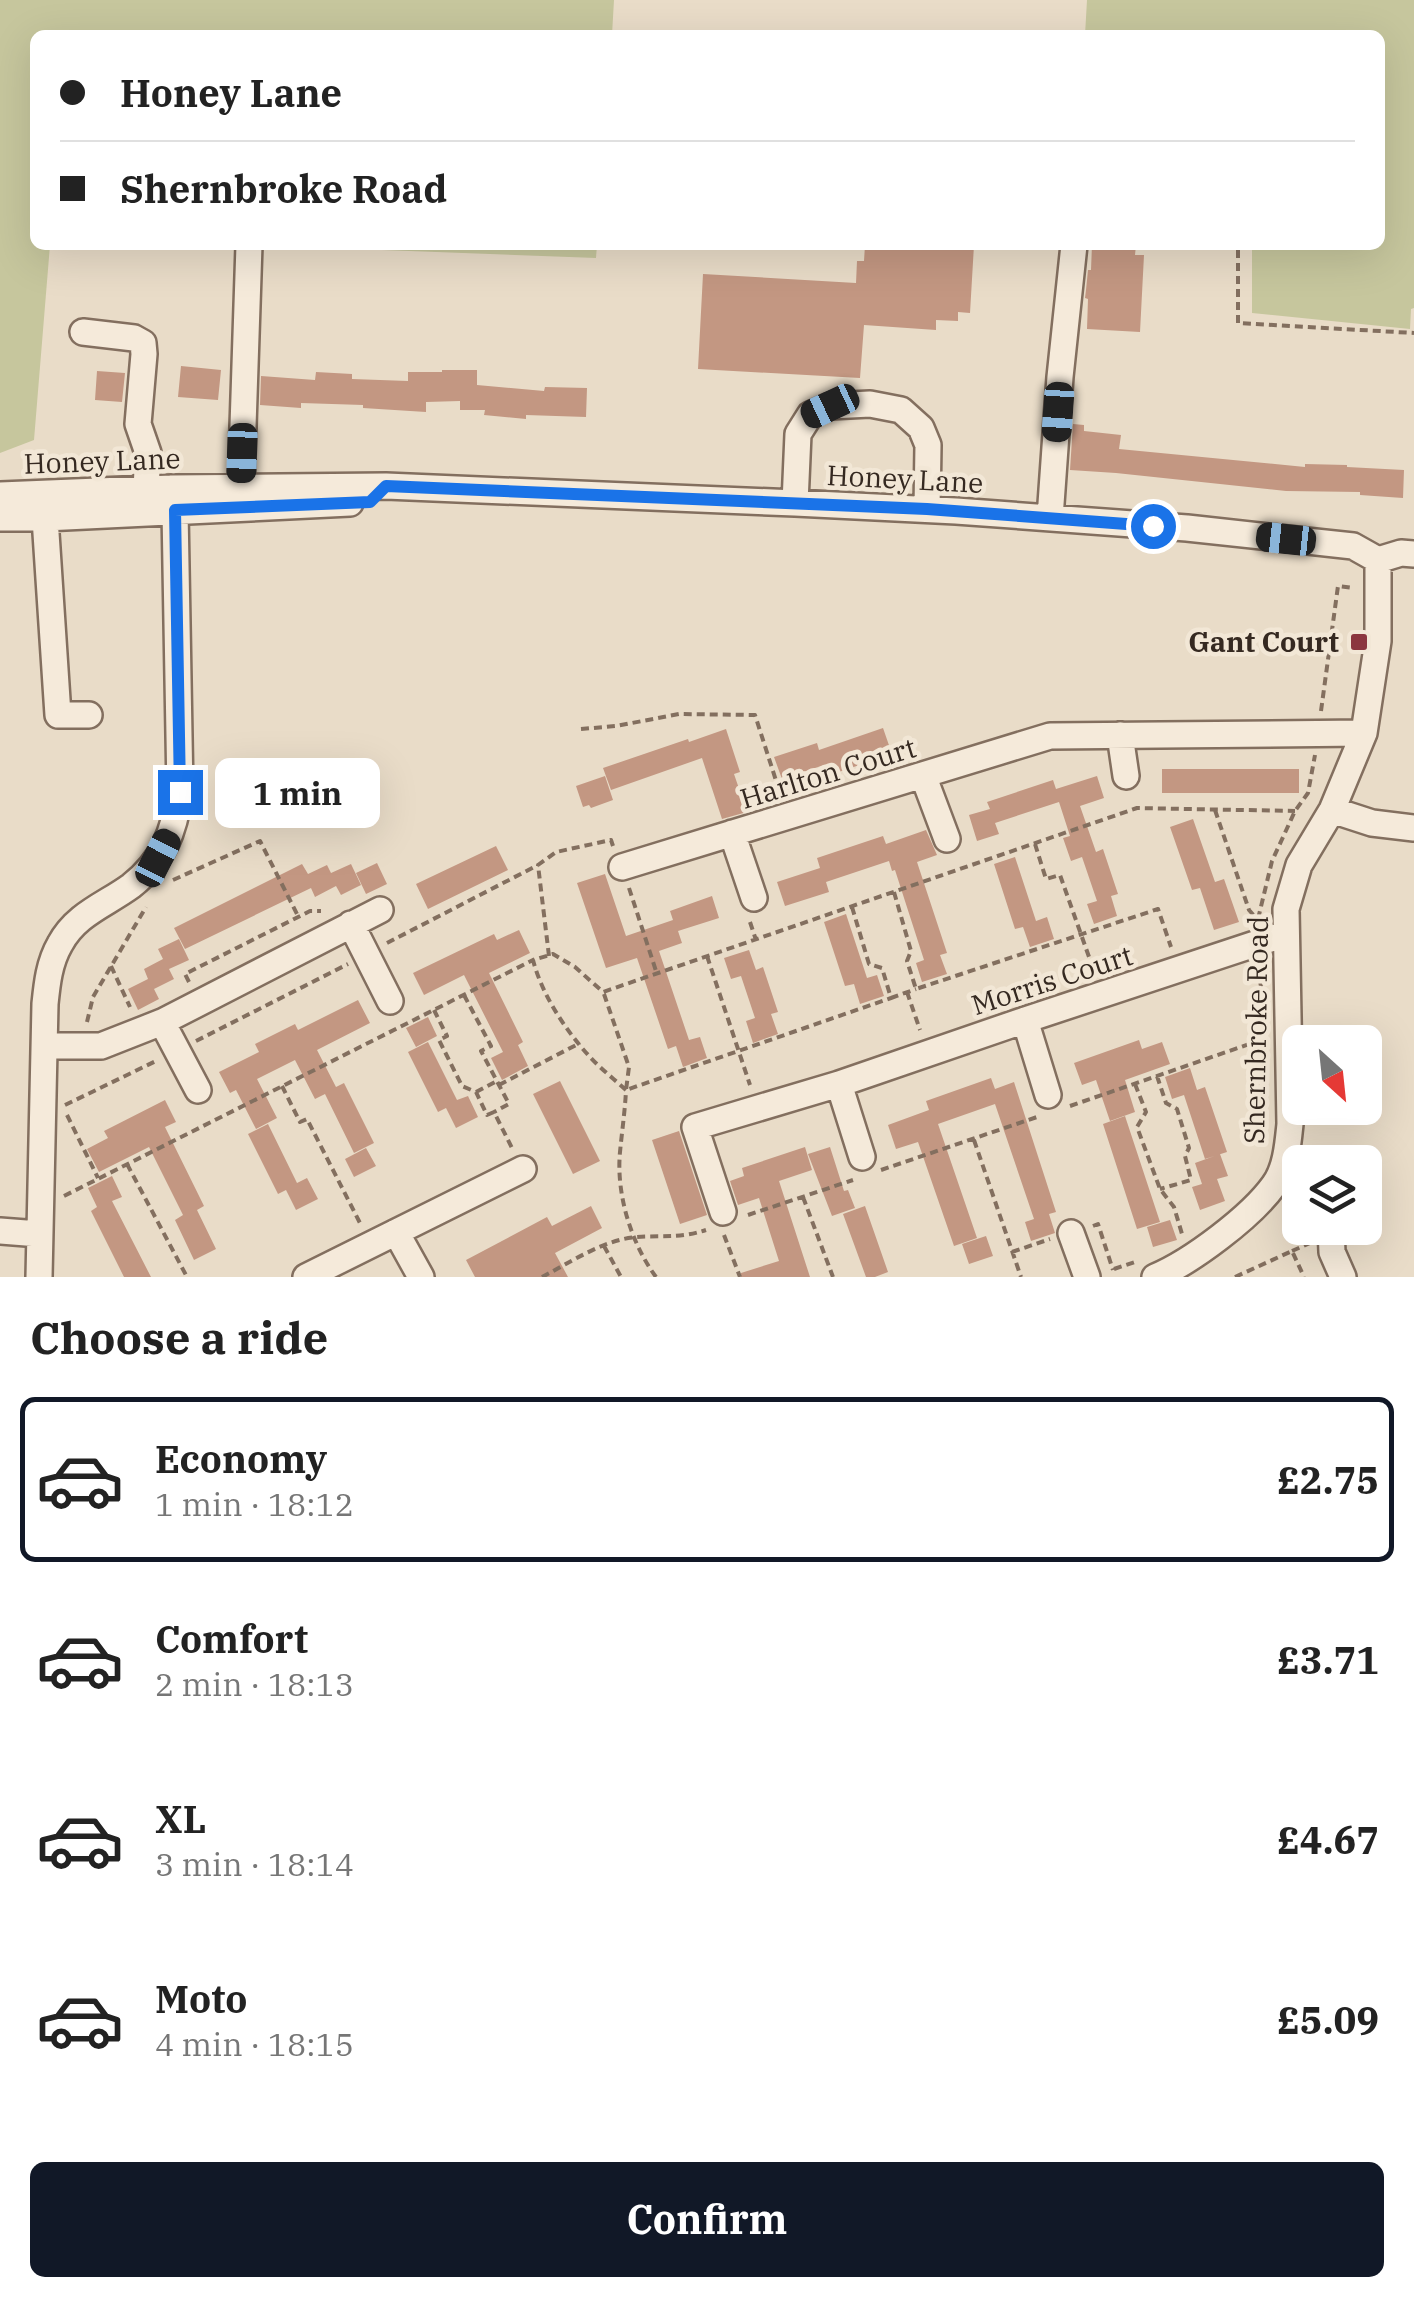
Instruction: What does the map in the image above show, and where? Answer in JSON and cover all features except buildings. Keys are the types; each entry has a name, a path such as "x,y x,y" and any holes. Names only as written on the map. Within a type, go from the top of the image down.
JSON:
{"street":[{"path":"242,487 248,250"},
{"path":"1050,518 1073,250"},
{"path":"83,332 134,338 143,343 138,424 148,453 146,488"},
{"path":"795,502 798,434 810,415 830,406 870,404 900,410 921,428 928,445 927,509"},
{"name":"Honey Lane","path":"0,495 146,488 174,499 370,502 386,486"},
{"name":"Honey Lane","path":"0,518 45,518 242,487 386,486 927,509 1187,528 1353,546 1378,560 1401,553 1414,554"},
{"path":"39,1277 48,973 60,942 85,914 131,885 158,858 174,826 180,792 174,499"},
{"path":"45,518 58,715 89,715"},
{"name":"Shernbroke Road","path":"1288,1025 1286,909 1299,865 1332,810 1364,733 1378,642 1378,560"},
{"path":"1126,776 1120,734 1364,733"},
{"name":"Harlton Court","path":"622,867 1050,736 1120,734"},
{"path":"923,775 946,839"},
{"path":"1332,810 1372,823 1414,828"},
{"path":"732,833 754,898"},
{"path":"45,1046 101,1046 152,1026 380,910"},
{"path":"341,929 367,954 390,1001"},
{"name":"Morris Court","path":"734,1214 696,1127 839,1084 1285,934"},
{"path":"1024,1020 1052,1106"},
{"path":"152,1026 177,1050 198,1090"},
{"path":"839,1084 863,1170"},
{"name":"Shernbroke Road","path":"1162,1276 1237,1222 1276,1184 1290,1125"},
{"path":"306,1277 522,1169"},
{"path":"1276,1184 1282,1187"},
{"path":"0,1231 40,1221"},
{"path":"396,1232 421,1277"},
{"path":"1071,1233 1086,1277"},
{"path":"1332,1245 1343,1277"}],"path":[{"path":"1238,250 1238,322 1414,333"},
{"path":"581,730 679,714 756,715 788,816"},
{"path":"603,992 1137,808 1295,811"},
{"path":"1215,810 1249,910 1258,920"},
{"path":"98,1178 62,1106 367,954 538,866 556,852 611,840 657,974"},
{"path":"145,872 165,884 260,841 298,916"},
{"path":"1035,844 1046,879 1060,875 1102,994"},
{"path":"538,866 549,956"},
{"path":"894,892 911,952 908,961 916,989"},
{"path":"80,1046 93,997 152,898"},
{"path":"852,907 869,964 882,968 890,998"},
{"path":"626,1090 1158,909 1179,970"},
{"path":"199,1003 185,974 310,910 320,910 341,929"},
{"path":"40,1221 98,1178 533,960 553,954 603,992 629,1066 619,1155 624,1208 634,1237 656,1277"},
{"path":"707,956 758,1108"},
{"path":"533,960 538,981 580,1044 626,1090"},
{"path":"111,966 152,1026"},
{"path":"907,992 928,1053"},
{"path":"434,1010 447,1036 439,1040 462,1086 476,1092 487,1115 494,1112 509,1104 482,1051 491,1046 464,995"},
{"path":"734,1214 802,1197 863,1170 973,1139 1052,1106 1136,1084 1282,1033"},
{"path":"476,1092 580,1044"},
{"path":"1157,1076 1166,1104 1177,1109 1189,1148 1184,1156 1191,1180 1160,1189"},
{"path":"1136,1084 1146,1112 1136,1127 1160,1189 1174,1207 1190,1258"},
{"path":"282,1086 300,1122 307,1119 371,1245"},
{"path":"494,1112 522,1169"},
{"path":"973,1139 1021,1277"},
{"path":"127,1164 187,1277"},
{"path":"802,1197 833,1277"},
{"path":"542,1277 604,1246 634,1237 685,1236 720,1225 740,1277"},
{"path":"1012,1252 1071,1233"},
{"path":"604,1246 622,1277"},
{"path":"1235,1277 1292,1251 1304,1277"}],"green space":[{"path":"0,0 614,0 612,30 30,30 30,250 50,250 34,440 0,453"},
{"path":"1087,0 1414,0 1414,308 1410,329 1252,313 1252,250 1385,250 1385,30 1085,30"},
{"path":"379,250 597,250 596,258"}],"place":[{"name":"Gant Court","path":"1359,642"}],"route":[{"path":"180,792 175,510 370,502 386,486 795,502 1153,526"}]}
